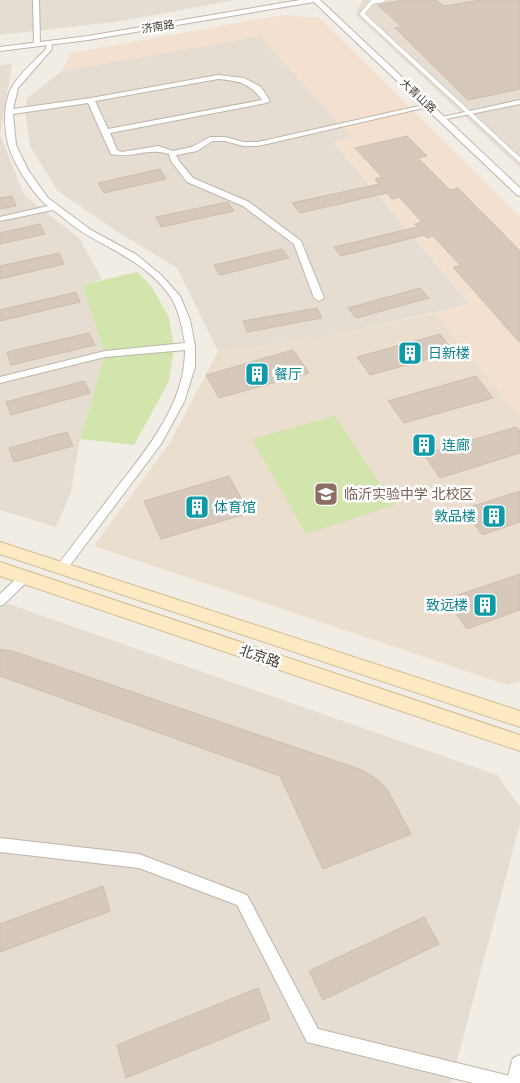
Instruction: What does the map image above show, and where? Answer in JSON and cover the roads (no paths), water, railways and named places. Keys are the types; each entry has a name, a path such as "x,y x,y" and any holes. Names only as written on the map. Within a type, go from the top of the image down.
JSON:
{"main road":[{"name":"北京路","path":"0,548 520,720"},
{"name":"北京路","path":"0,569 520,743"}],"street":[{"path":"36,0 37,44"},
{"name":"济南路","path":"0,49 97,37 316,0"},
{"name":"大青山路","path":"316,0 520,193"},
{"path":"49,43 49,49 15,88 9,112 12,145 24,170 45,200 88,232 134,257 158,277 175,296 184,320 190,346 190,367 178,402 156,444 61,569"},
{"path":"9,112 91,100 218,77 242,79 258,89 266,101 105,132"},
{"path":"91,100 114,152 122,154 158,148 172,153 194,149 210,139 225,139 243,144 258,144 428,106"},
{"path":"441,118 520,102"},
{"path":"172,153 175,161 190,180 246,204 298,243 319,298"},
{"path":"0,219 54,207"},
{"path":"0,380 105,354 190,346"},
{"path":"0,601 25,578"},
{"path":"0,845 139,861 242,900 313,1036 506,1083"},
{"path":"516,1083 520,1065"}],"lane":[{"path":"383,0 372,2 362,14 520,160"}],"place":[{"name":"日新楼","path":"410,353"},
{"name":"餐厅","path":"257,374"},
{"name":"连廊","path":"424,445"},
{"name":"临沂实验中学 北校区","path":"326,494"},
{"name":"体育馆","path":"197,507"},
{"name":"敦品楼","path":"494,516"},
{"name":"致远楼","path":"485,605"}]}
